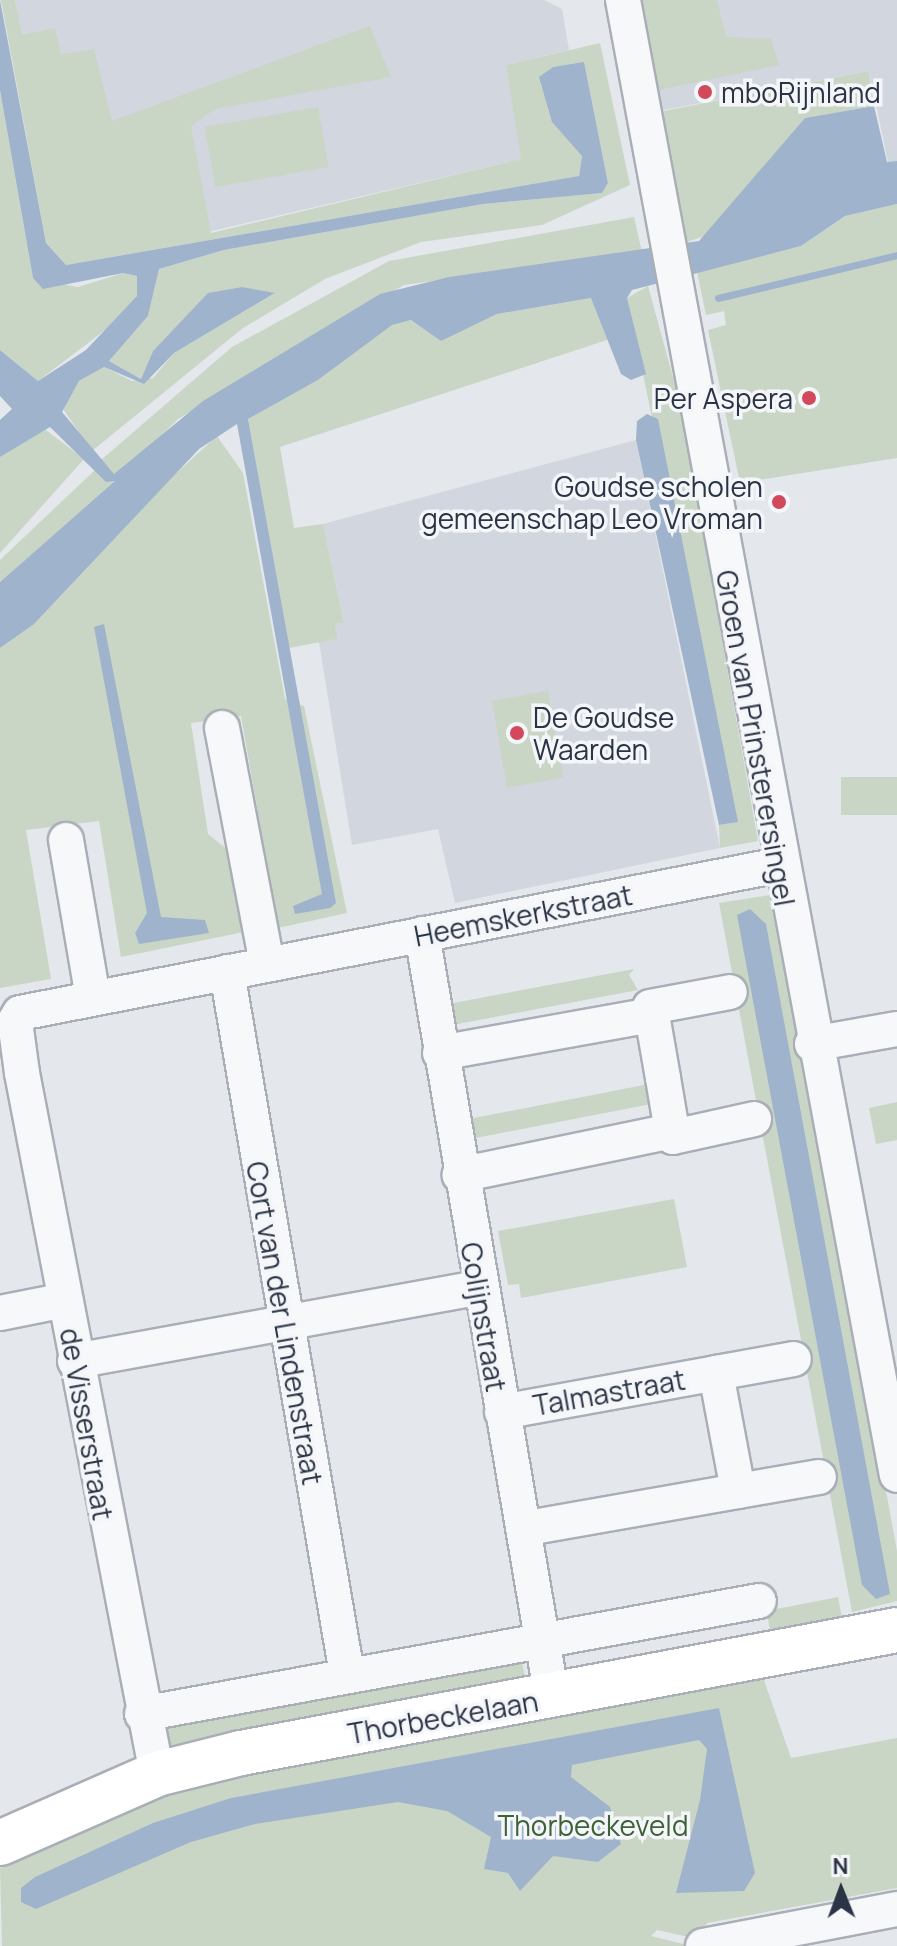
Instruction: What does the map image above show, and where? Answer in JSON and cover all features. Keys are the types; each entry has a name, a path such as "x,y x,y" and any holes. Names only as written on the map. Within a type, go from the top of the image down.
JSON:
{"main road":[{"name":"Thorbeckelaan","path":"0,1843 157,1774 897,1630"}],"street":[{"name":"Groen van Prinsterersingel","path":"623,0 812,1044 897,1475"},
{"path":"222,728 267,965"},
{"path":"66,840 93,998"},
{"name":"Heemskerkstraat","path":"11,1075 15,1021 20,1013 779,865"},
{"name":"Colijnstraat","path":"422,934 477,1288 545,1642 552,1698"},
{"name":"Cort van der Lindenstraat","path":"227,972 284,1322 347,1674"},
{"path":"730,992 650,1007 673,1137 754,1119"},
{"path":"440,1053 652,1015"},
{"path":"812,1044 897,1029"},
{"name":"de Visserstraat","path":"11,1075 65,1300 142,1714 157,1774"},
{"path":"460,1175 672,1131"},
{"path":"75,1361 477,1288"},
{"path":"0,1313 65,1300"},
{"name":"Talmastraat","path":"502,1412 794,1359"},
{"name":"Talmastraat","path":"716,1373 738,1491"},
{"path":"523,1529 819,1477"},
{"name":"Thorbeckelaan","path":"142,1714 347,1674 545,1642 759,1601"},
{"path":"703,1946 897,1909"}],"shaded area":[{"path":"15,0 544,0 562,9 569,50 506,65 522,159 66,265"},
{"name":"mboRijnland","path":"631,0 897,0 897,161 888,162 869,71 653,112"},
{"name":"De Goudse Waarden","path":"636,440 720,848 455,903 438,829 352,845 319,642 336,639 335,624 344,623 323,524"}],"green space":[{"path":"1,0 15,0 22,35 55,28 61,54 94,49 112,121 370,26 391,77 215,109 191,126 211,233 521,159 506,65 600,43 630,185 542,225 421,242 325,279 243,328 92,451 61,406 79,381 104,367 132,381 153,378 174,353 274,294 242,287 209,293 153,351 141,379 109,361 148,316 159,269 224,250 483,204 602,193 608,183 584,63 553,67 582,156 579,176 66,265 46,243"},
{"path":"642,0 717,0 726,37 771,39 779,65 659,90"},
{"path":"869,71 874,106 805,118 711,234 678,245 653,113"},
{"path":"0,90 33,278 78,287 123,273 137,276 137,296 121,318 38,381 0,350"},
{"path":"318,107 329,167 215,187 205,127"},
{"name":"Per Aspera","path":"897,204 897,458 740,483 708,330 726,325 724,311 706,315 697,272 801,246 845,216"},
{"path":"634,217 642,252 404,285 178,419 126,471 114,474 101,460 232,347 389,261"},
{"path":"648,286 679,399 758,841 720,848 719,825 737,822 627,298"},
{"path":"592,298 610,339 280,447 294,528 323,524 344,623 335,624 337,639 289,648 248,419 318,380 391,325 411,320 441,340 497,314"},
{"path":"42,427 84,459 0,553 0,457"},
{"path":"217,436 243,473 285,699 304,706 347,913 278,928 241,716 191,723 208,834 233,854 249,931 121,957 99,821 26,830 51,979 0,988 0,648 33,625 117,527"},
{"path":"95,470 106,481 117,480 0,582 0,560"},
{"path":"548,691 563,778 507,788 492,701"},
{"path":"841,777 897,777 897,815 841,815"},
{"path":"777,894 897,1551 897,1601 852,1612 719,903"},
{"path":"634,969 629,975 638,990 447,1026 443,1005"},
{"path":"654,1083 658,1103 468,1139 465,1120"},
{"path":"897,1102 897,1140 876,1144 869,1108"},
{"path":"674,1199 687,1267 521,1298 519,1284 508,1285 498,1231"},
{"path":"838,1597 843,1622 771,1635 766,1611"},
{"path":"521,1657 525,1677 160,1748 156,1728"},
{"name":"Thorbeckeveld","path":"763,1677 791,1758 897,1738 897,1888 707,1923 698,1939 657,1930 651,1936 691,1946 2,1946 0,1868 188,1779"}],"water":[{"path":"0,0 46,243 66,265 579,176 582,156 552,122 539,77 553,67 584,62 608,183 602,193 483,204 224,250 159,269 148,316 109,361 141,379 153,351 208,293 242,287 275,293 174,353 144,384 104,367 79,381 62,412 114,474 203,401 380,294 449,277 699,241 805,118 874,106 887,162 897,161 897,204 845,216 801,246 632,290 627,298 646,374 631,380 621,374 591,298 497,314 441,341 411,320 392,325 318,380 248,419 336,903 330,908 295,914 293,906 322,894 237,424 199,449 33,625 0,648 0,582 115,481 106,482 50,427 0,457 0,420 12,409 0,396 0,350 38,381 86,350 137,296 137,276 123,273 43,289 33,278 0,90"},
{"path":"647,414 658,419 738,822 719,825 636,440 637,421"},
{"path":"104,624 161,917 205,920 209,933 139,944 135,933 147,913 94,627"},
{"path":"750,909 766,924 890,1594 876,1599 862,1585 737,915"},
{"path":"719,1708 755,1873 744,1891 676,1893 700,1800 707,1749 699,1740 572,1765 571,1777 610,1807 621,1844 598,1862 553,1856 520,1891 508,1873 484,1869 491,1837 447,1811 398,1802 255,1824 191,1842 36,1909 21,1902 21,1888 35,1877 153,1823 231,1798"}],"waterway":[{"path":"718,298 897,255"}],"place":[{"name":"mboRijnland","path":"705,92"},
{"name":"Per Aspera","path":"809,398"},
{"name":"Goudse scholen gemeenschap Leo Vroman","path":"779,502"},
{"name":"De Goudse Waarden","path":"517,733"}]}
